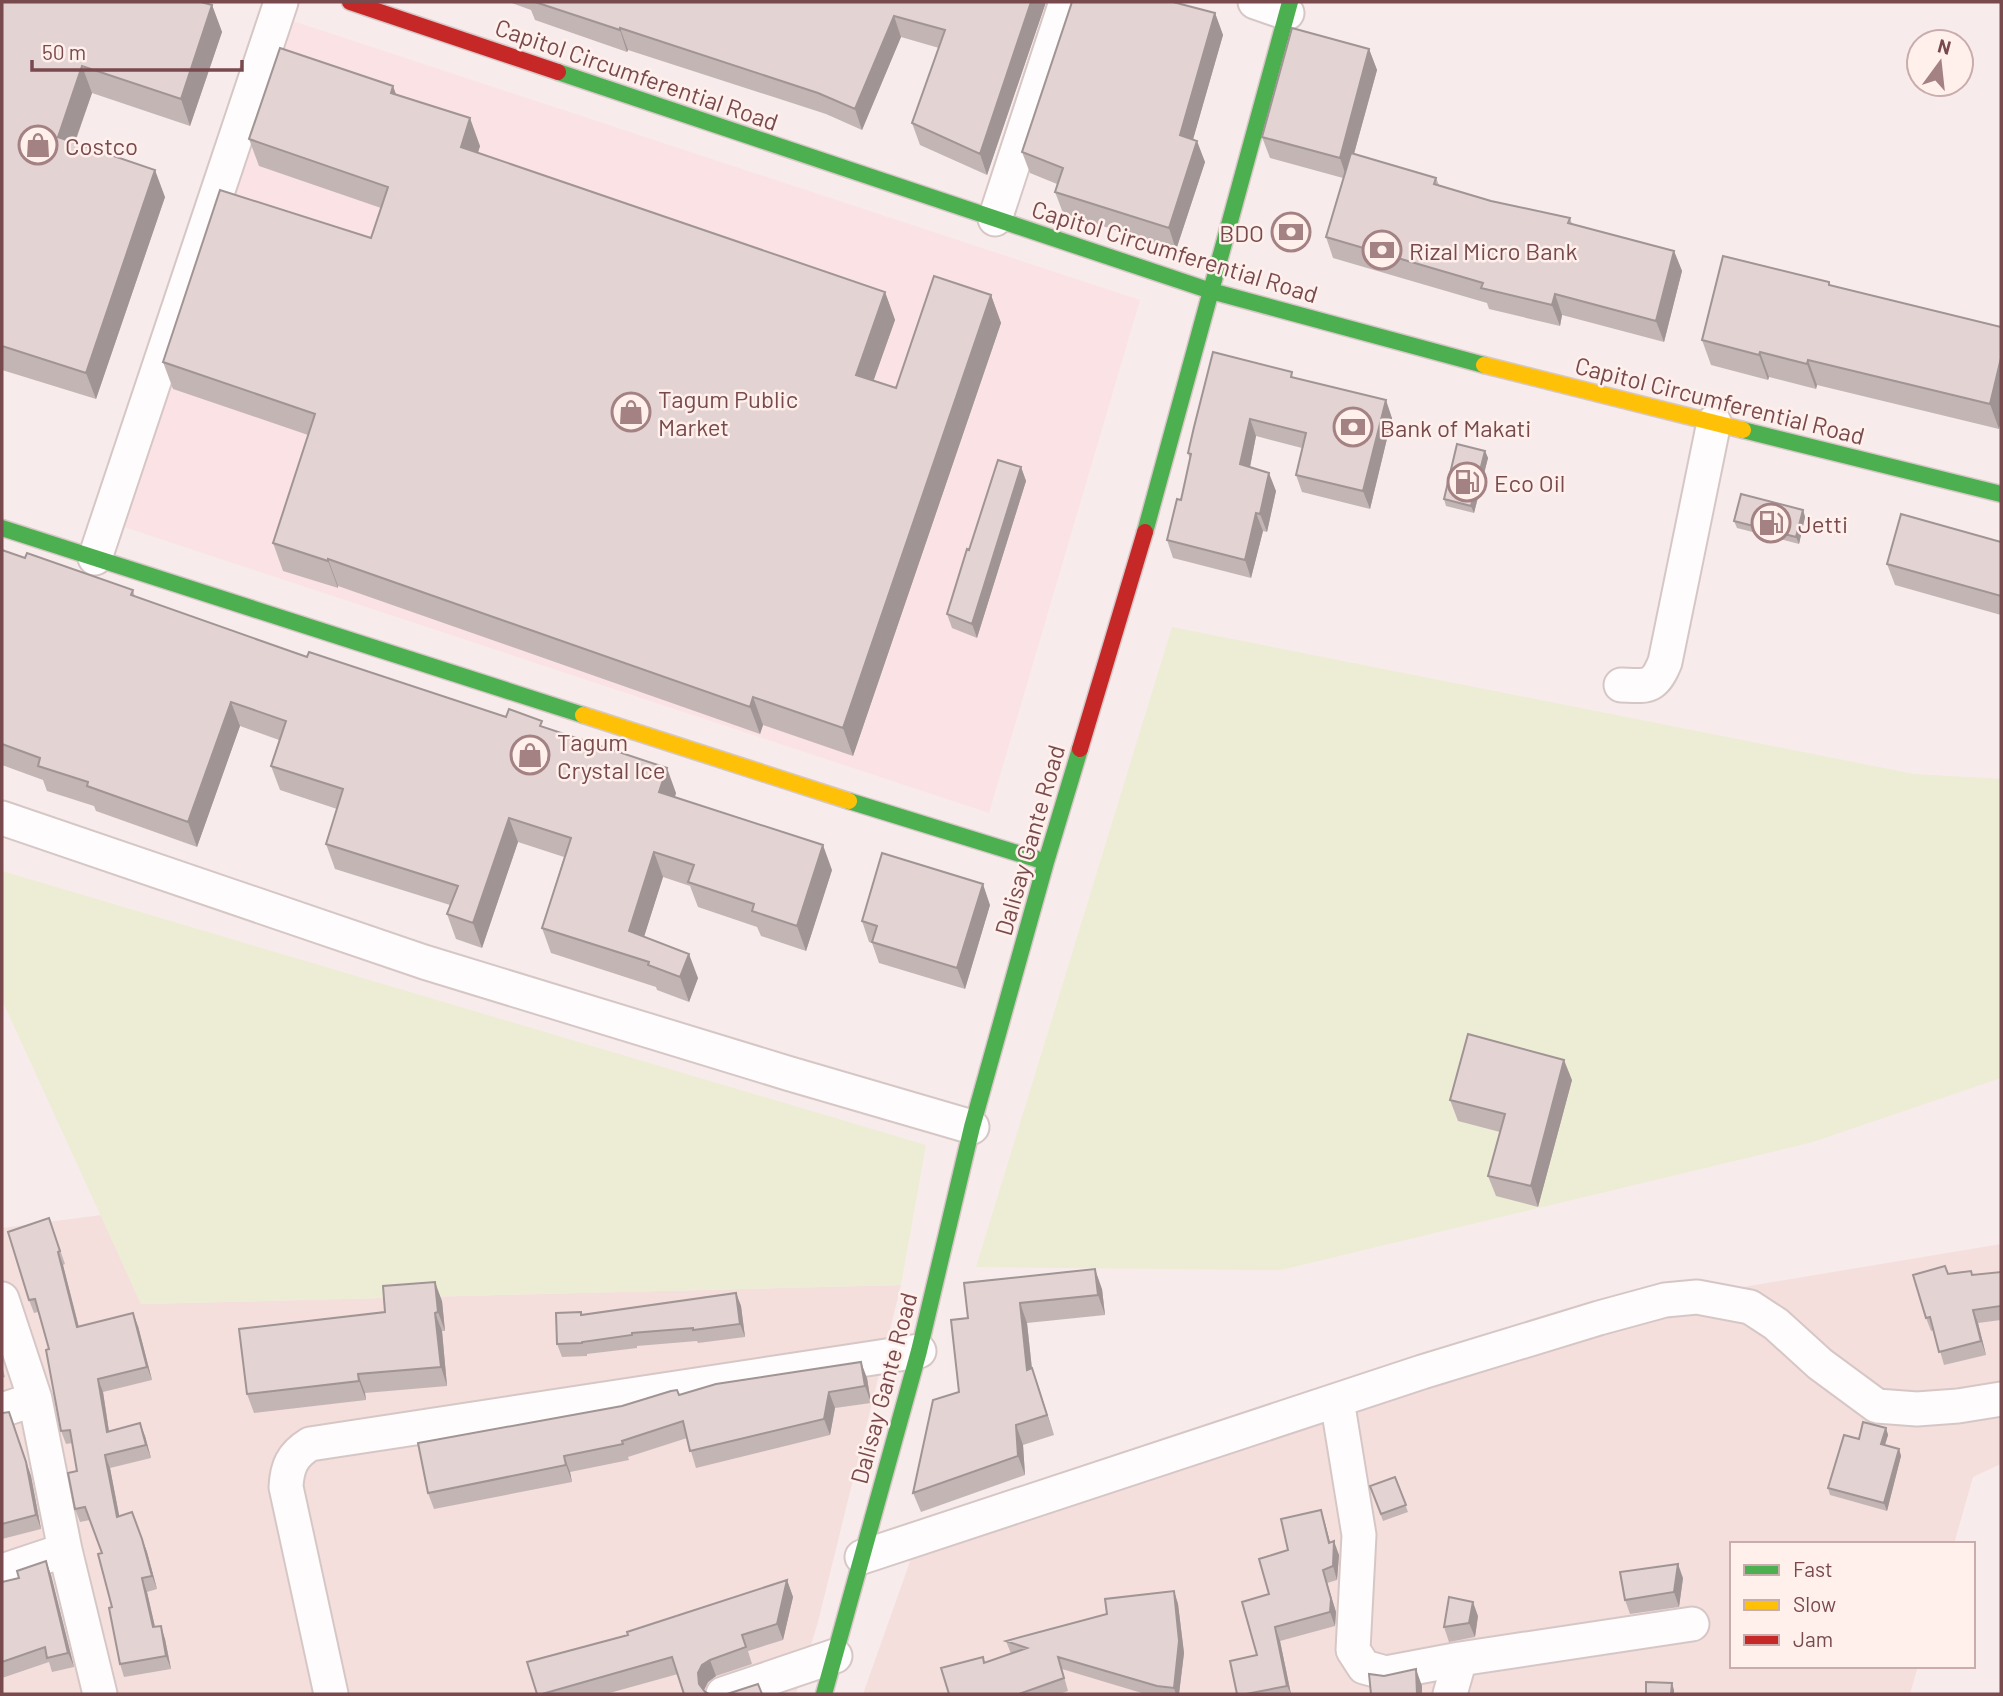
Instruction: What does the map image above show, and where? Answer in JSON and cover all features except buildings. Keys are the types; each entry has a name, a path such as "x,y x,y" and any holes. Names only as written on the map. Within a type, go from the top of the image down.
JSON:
{"main road":[{"name":"Capitol Circumferential Road","path":"350,2 1210,291 1432,352 2001,494"},
{"name":"Dalisay Gante Road","path":"824,1694 919,1352 972,1127 1046,862 1134,571 1288,7"},
{"path":"2,528 1046,862"}],"street":[{"path":"95,558 281,2"},
{"path":"995,219 1066,2"},
{"path":"1255,2 1288,7"},
{"path":"1621,685 1649,686 1659,678 1665,662 1714,422"},
{"path":"2,818 425,962 972,1127"},
{"path":"862,1557 1338,1400 1665,1300 1697,1297 1749,1307 1776,1324 1819,1364 1877,1406 1917,1409 2001,1399"},
{"path":"2,1299 35,1399 65,1550 100,1694"},
{"path":"331,1694 286,1487 287,1471 296,1452 310,1444 919,1352"},
{"path":"2,1410 35,1399"},
{"path":"1338,1400 1359,1535 1353,1650 1364,1667 1386,1672 1692,1623"},
{"path":"2,1571 65,1550"},
{"path":"723,1694 835,1656"},
{"path":"1450,1694 1460,1659"}],"shaded area":[{"name":"Tagum Public Market","path":"284,18 1140,300 989,813 118,525"},
{"path":"101,1215 141,1304 901,1285 818,1622 796,1694 2,1694 2,1228"},
{"path":"2001,1244 2001,1464 1973,1477 1955,1542 1730,1542 1730,1668 1917,1668 1910,1694 863,1694 919,1536 1743,1287"}],"green space":[{"path":"1172,627 1914,774 2001,779 2001,1078 1813,1142 1281,1270 976,1267"},
{"path":"2,871 926,1145 901,1285 141,1304 2,1000"}],"traffic: fast":[{"path":"1145,532 1290,2"},
{"path":"558,72 1211,291 1484,365"},
{"path":"1743,430 2001,494"},
{"path":"2,528 583,715"},
{"path":"824,1694 919,1351 972,1127 1080,749"},
{"path":"849,801 1046,862"}],"traffic: slow":[{"path":"1484,365 1743,430"},
{"path":"583,715 849,801"}],"traffic: jam":[{"path":"350,2 558,72"},
{"path":"1080,749 1145,532"}],"place":[{"name":"Costco","path":"38,145"},
{"name":"BDO","path":"1291,232"},
{"name":"Rizal Micro Bank","path":"1382,250"},
{"name":"Tagum Public Market","path":"631,412"},
{"name":"Bank of Makati","path":"1353,427"},
{"name":"Eco Oil","path":"1467,482"},
{"name":"Jetti","path":"1771,523"},
{"name":"Tagum Crystal Ice","path":"530,755"}]}
